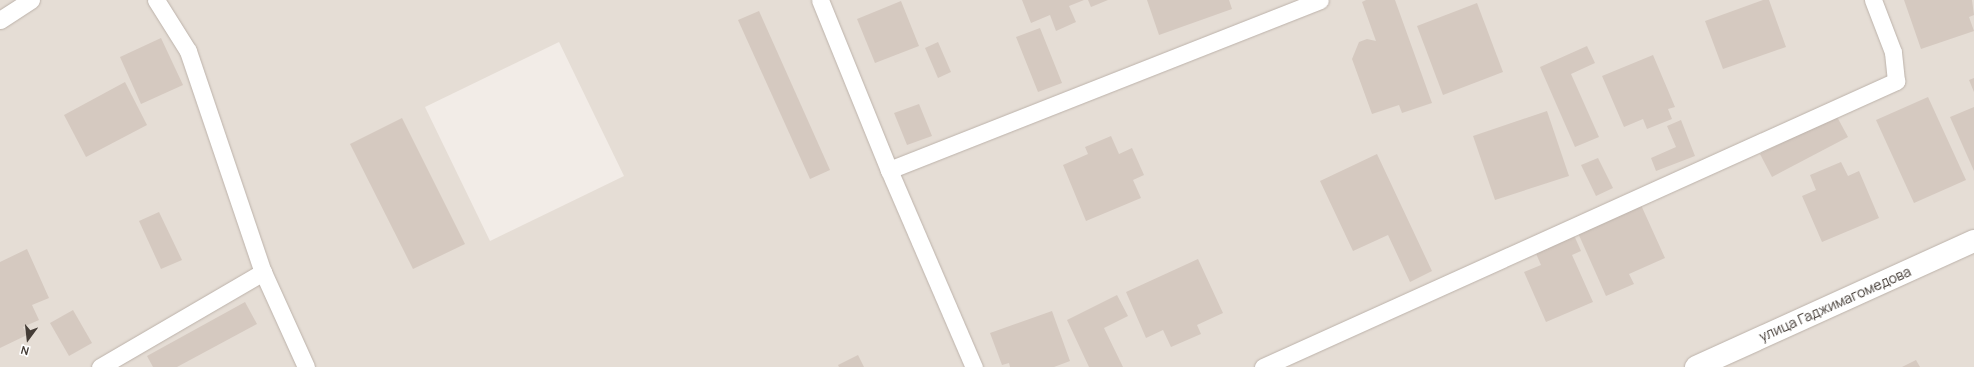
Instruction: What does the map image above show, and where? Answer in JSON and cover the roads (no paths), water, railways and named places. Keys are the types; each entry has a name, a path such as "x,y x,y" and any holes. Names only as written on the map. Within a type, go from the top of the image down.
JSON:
{"street":[{"name":"улица Гаджимагомедова","path":"1696,367 1974,241"}],"lane":[{"path":"0,20 31,0"},
{"path":"156,0 188,51 263,272 306,367"},
{"path":"820,0 889,170 974,367"},
{"path":"889,170 1320,0"},
{"path":"1263,367 1896,81 1893,52 1873,0"},
{"path":"100,367 263,272"}]}
